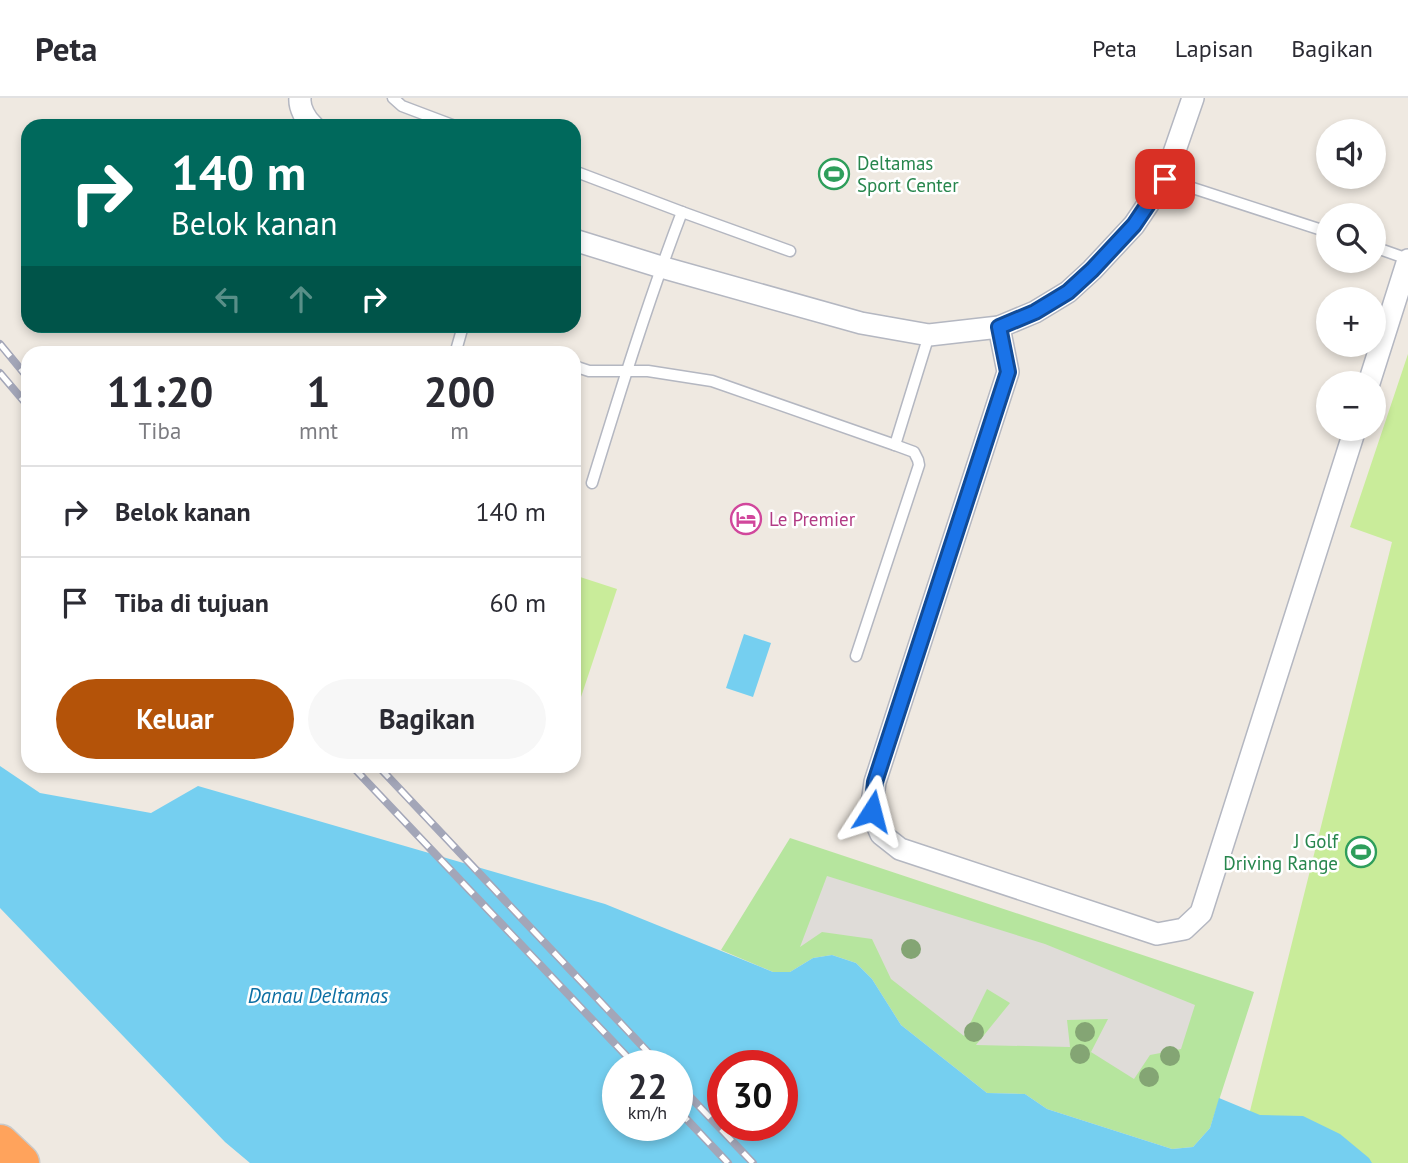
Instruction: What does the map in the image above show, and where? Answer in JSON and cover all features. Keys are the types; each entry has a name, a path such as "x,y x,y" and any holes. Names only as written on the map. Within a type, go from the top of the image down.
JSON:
{"highway":[{"path":"0,1144 20,1163"}],"street":[{"path":"300,98 306,119"},
{"path":"581,242 861,323 929,335 999,327 1035,312 1068,292 1134,225 1165,179 1193,98"},
{"path":"1373,371 1408,259"},
{"path":"999,327 1008,372 875,782 872,811 881,834 900,849 1157,934 1184,929 1201,912 1351,441"}],"lane":[{"path":"393,98 402,106 436,119"},
{"path":"581,174 790,251"},
{"path":"1165,179 1316,228"},
{"path":"592,483 626,372 682,212"},
{"path":"1386,251 1408,259"},
{"path":"895,445 929,335"},
{"path":"581,368 589,371 648,371 712,381 912,450 916,454 919,465 856,656"}],"green space":[{"name":"J Golf Driving Range","path":"1408,354 1408,1163 1237,1163 1392,542 1350,527 1379,441 1386,441 1386,420"},
{"path":"581,577 617,589 581,697"},
{"path":"790,838 1254,992 1210,1128 1193,1147 1172,1149 1047,1109 1025,1094 987,1093 901,1025 872,979 856,963 832,955 813,958 790,972 773,972 721,950"}],"shaded area":[{"path":"827,876 1045,944 1195,1005 1181,1049 1150,1055 1134,1079 1091,1052 1108,1019 1067,1020 1070,1047 976,1045 1010,1003 987,989 964,1036 891,979 872,939 822,932 800,947"}],"water":[{"path":"744,634 771,643 753,697 726,688"},
{"name":"Danau Deltamas","path":"0,766 40,793 151,813 198,786 605,904 773,972 790,972 813,958 832,955 856,963 872,979 901,1025 987,1093 1025,1094 1047,1109 1172,1149 1193,1147 1210,1128 1219,1098 1260,1115 1303,1116 1340,1134 1372,1163 250,1163 225,1142 0,908"}],"railway":[{"path":"0,344 21,370"},
{"path":"0,373 21,398"},
{"path":"359,773 621,1050"},
{"path":"385,773 646,1050"},
{"path":"693,1100 753,1163"},
{"path":"693,1126 728,1163"}],"place":[{"name":"Deltamas Sport Center","path":"834,174"},
{"name":"Le Premier","path":"746,519"},
{"name":"J Golf Driving Range","path":"1361,852"}],"route":[{"path":"872,811 875,782 1008,372 999,327 1035,312 1068,292 1134,225 1165,179"}]}
